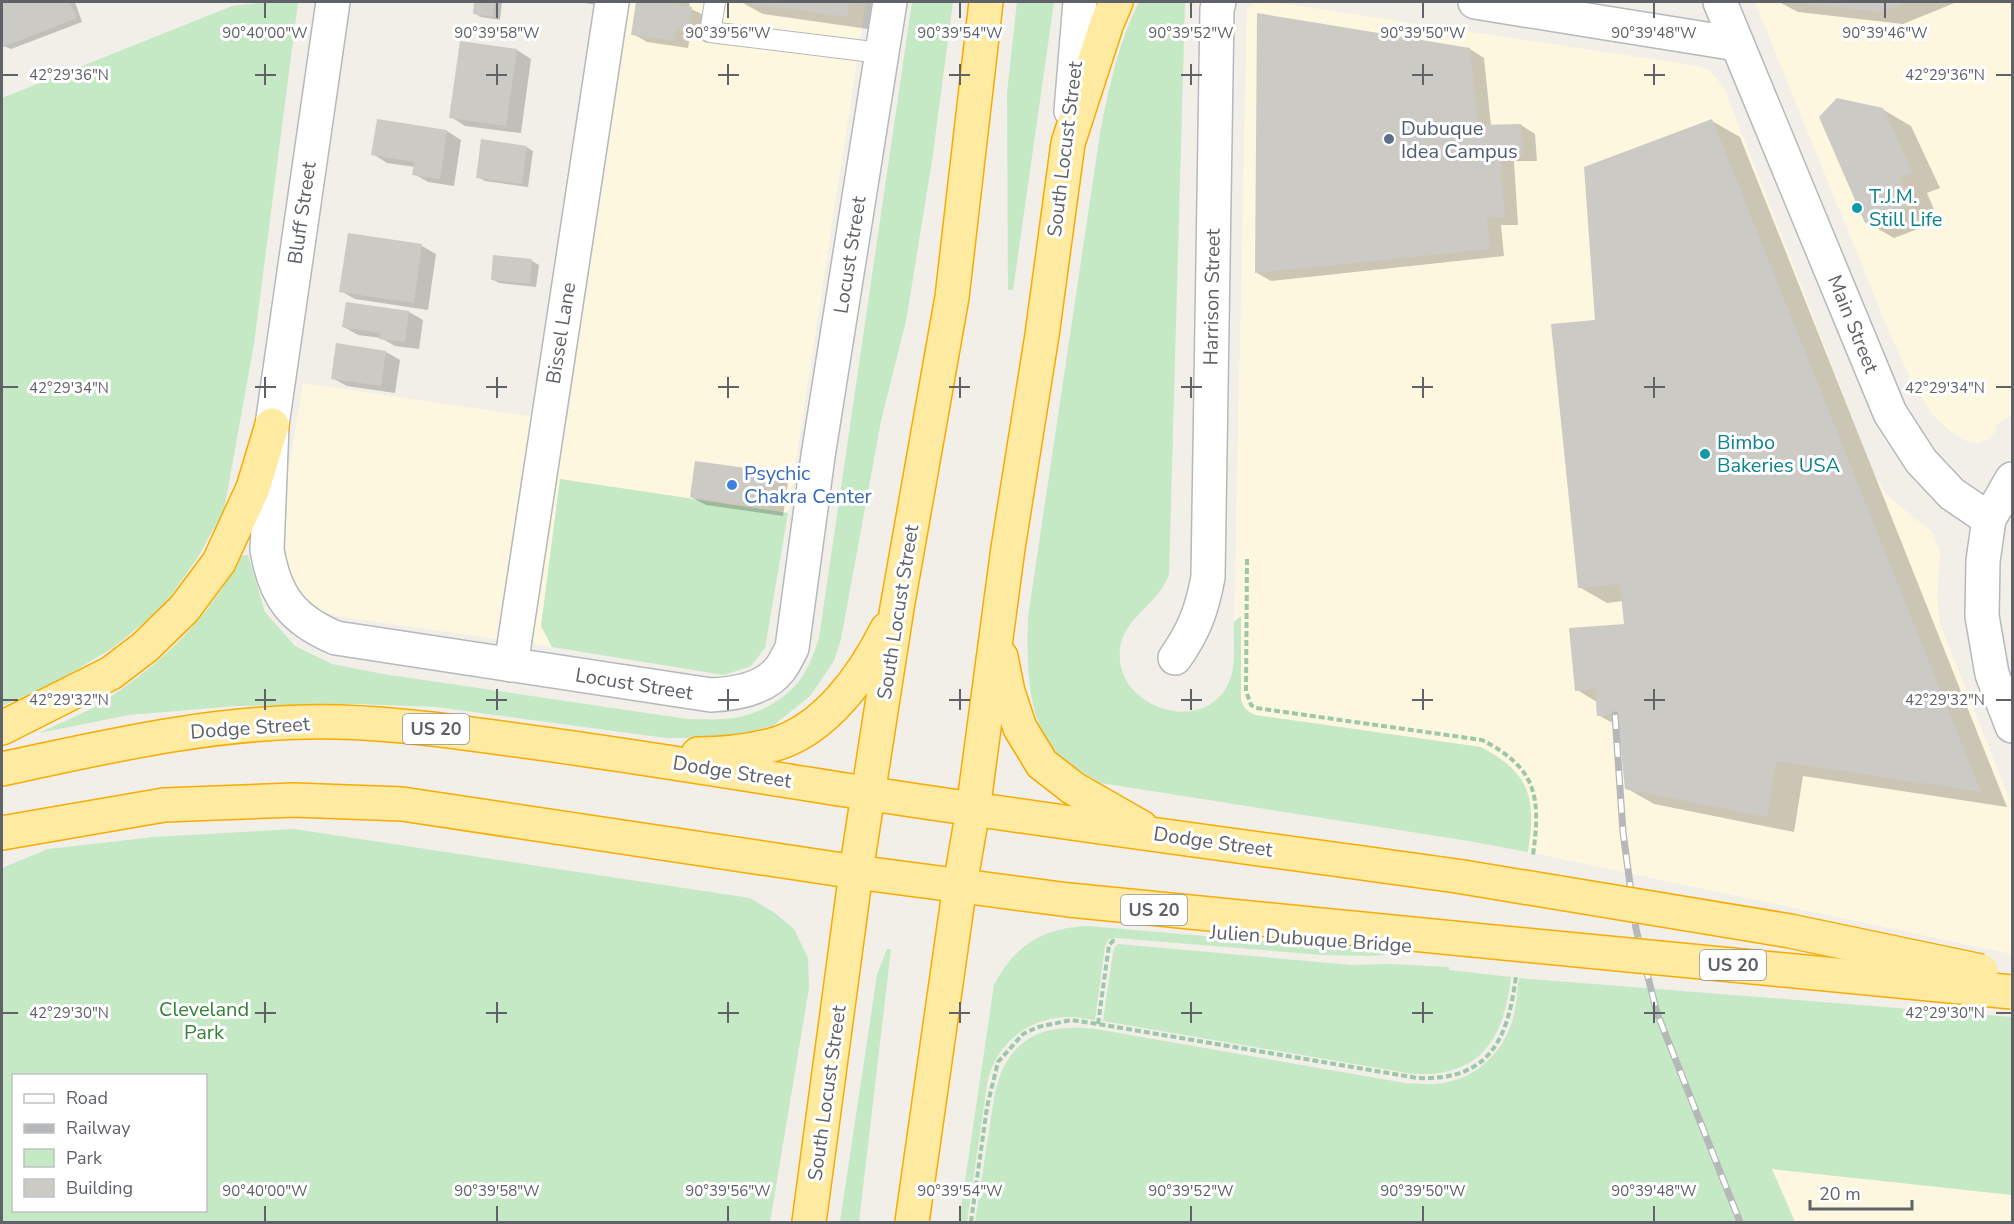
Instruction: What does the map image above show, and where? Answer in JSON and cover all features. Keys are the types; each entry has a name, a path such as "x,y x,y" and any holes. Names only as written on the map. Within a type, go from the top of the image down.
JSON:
{"highway":[{"name":"South Locust Street","path":"809,1222 856,872 897,608 952,297 986,2"},
{"path":"1068,143 1116,2"},
{"name":"South Locust Street","path":"912,1222 1068,143"},
{"path":"2,728 111,672 145,647 184,609 219,562 253,488 272,425"},
{"path":"631,756 725,754 774,745 803,730 833,706 850,688 873,657 897,608"},
{"path":"996,635 1008,692 1020,728 1042,764 1073,788 1153,834"},
{"name":"Dodge Street","path":"2,769 177,733 264,724 338,722 434,729 631,756 973,810 1463,877 1790,932 2013,977"},
{"name":"US 20","path":"2,833 164,805 294,800 402,804 856,872 1124,907 2013,992"}],"street":[{"name":"Bluff Street","path":"272,425 333,2"},
{"name":"Bissel Lane","path":"511,665 612,2"},
{"name":"Locust Street","path":"272,425 267,550 270,570 292,611 314,629 336,638 711,695 734,694 756,687 779,671 792,648 820,445 890,2"},
{"name":"South Locust Street","path":"1068,143 1080,2"},
{"name":"Harrison Street","path":"1176,658 1190,638 1203,608 1208,577 1217,9 1219,2"},
{"path":"1475,2 1737,44"},
{"name":"Main Street","path":"1720,2 1890,413 1921,461 1952,494 1989,519"},
{"path":"2013,479 1989,519 1983,561 1982,616 1992,674 2013,726"}],"lane":[{"path":"715,2 710,32 881,53"}],"path":[{"path":"1098,1024 1109,945 1119,940"}],"shaded area":[{"path":"630,2 866,2 788,513 560,479 541,626 552,647 322,612 301,598 293,588 280,544 283,505 303,383 567,420"},
{"path":"1254,2 1273,2 1691,65 1707,69 1714,75 1725,90 1875,476 1887,495 1932,531 1940,551 1937,598 1940,624 2012,806 2012,954 1528,852 1531,828 1529,795 1521,779 1481,747 1255,715 1243,706 1238,618 1234,622 1247,9"},
{"path":"1755,2 2012,2 2012,415 1995,426 1997,432 1987,440 1978,443 1966,441 1950,431 1933,415 1914,386 1889,332"},
{"path":"1772,1169 2012,1195 2012,1222 1795,1222"}],"green space":[{"path":"298,2 254,344 224,510 198,557 164,606 114,647 56,682 2,706 2,98 232,6"},
{"path":"912,2 953,2 932,161 906,321 881,421 841,639 834,661 810,696 774,725 729,738 666,738 436,707 356,704 236,706 129,715 39,733 94,707 159,660 197,622 228,579 241,556 248,555 265,612 295,646 332,664 383,674 687,719 736,718 766,708 784,696 806,671 819,638"},
{"path":"1017,2 1054,2 1013,290 1008,290 1007,93"},
{"path":"1139,2 1185,2 1169,574 1158,594 1134,619 1123,638 1120,649 1122,670 1131,687 1145,700 1163,709 1182,712 1201,709 1217,699 1229,682 1234,660 1234,622 1241,616 1241,699 1248,711 1255,715 1481,747 1511,767 1526,789 1531,817 1528,852 1101,783 1062,758 1041,729 1031,692 1028,617 1101,127 1121,47"},
{"path":"560,479 788,513 765,648 751,666 724,675 552,647 541,626"},
{"name":"Cleveland Park","path":"294,829 750,898 775,913 794,929 808,958 809,988 770,1222 2,1222 2,868 48,849 154,837"},
{"path":"1088,926 1382,951 1385,955 1323,955 1109,939 1105,946 1095,1020 1067,1017 1039,1022 1015,1036 997,1058 987,1085 967,1222 959,1222 994,985 1012,959 1032,941 1057,930"},
{"path":"1118,944 1352,965 1449,967 1449,970 1511,977 1502,1018 1485,1050 1472,1061 1456,1069 1413,1074 1103,1021 1113,952"},
{"path":"887,949 891,949 859,1222 840,1222 877,975"},
{"path":"1519,978 2012,1017 2012,1195 1772,1169 1795,1222 975,1222 998,1082 1003,1068 1013,1053 1033,1036 1056,1029 1096,1029 1405,1083 1438,1084 1468,1075 1489,1060 1497,1050 1514,1015"}],"building":[{"path":"2,2 70,2 77,18 3,47"},
{"path":"474,2 495,2 493,17 473,14"},
{"path":"636,2 674,2 674,4 692,7 689,31 676,29 674,41 631,35"},
{"path":"741,2 849,2 847,17"},
{"path":"1798,2 1907,2 1881,12"},
{"name":"Dubuque Idea Campus","path":"1257,13 1470,48 1478,125 1521,124 1523,154 1500,154 1505,217 1487,218 1490,249 1255,273"},
{"path":"460,41 517,49 506,126 449,118"},
{"path":"1837,98 1883,108 1913,173 1900,177 1912,205 1865,223 1819,117"},
{"path":"377,119 447,130 440,179 412,175 414,162 371,155"},
{"name":"Bimbo Bakeries USA","path":"1712,119 1981,792 1776,761 1767,817 1625,789 1617,714 1597,716 1595,689 1575,691 1569,628 1624,624 1620,584 1578,588 1551,324 1595,320 1584,167"},
{"path":"481,139 527,146 522,184 476,178"},
{"path":"348,233 422,244 414,303 339,292"},
{"path":"493,255 532,259 530,284 491,280"},
{"path":"346,302 409,311 405,342 379,339 380,333 342,327"},
{"path":"336,343 386,351 381,386 331,379"},
{"name":"Psychic Chakra Center","path":"695,461 774,472 768,509 690,497"}],"railway":[{"path":"1615,715 1623,832 1636,929 1657,1013 1740,1222"}],"place":[{"name":"Dubuque Idea Campus","path":"1389,139"},
{"name":"T.J.M. Still Life","path":"1857,208"},
{"name":"Bimbo Bakeries USA","path":"1705,454"},
{"name":"Psychic Chakra Center","path":"732,485"}]}
